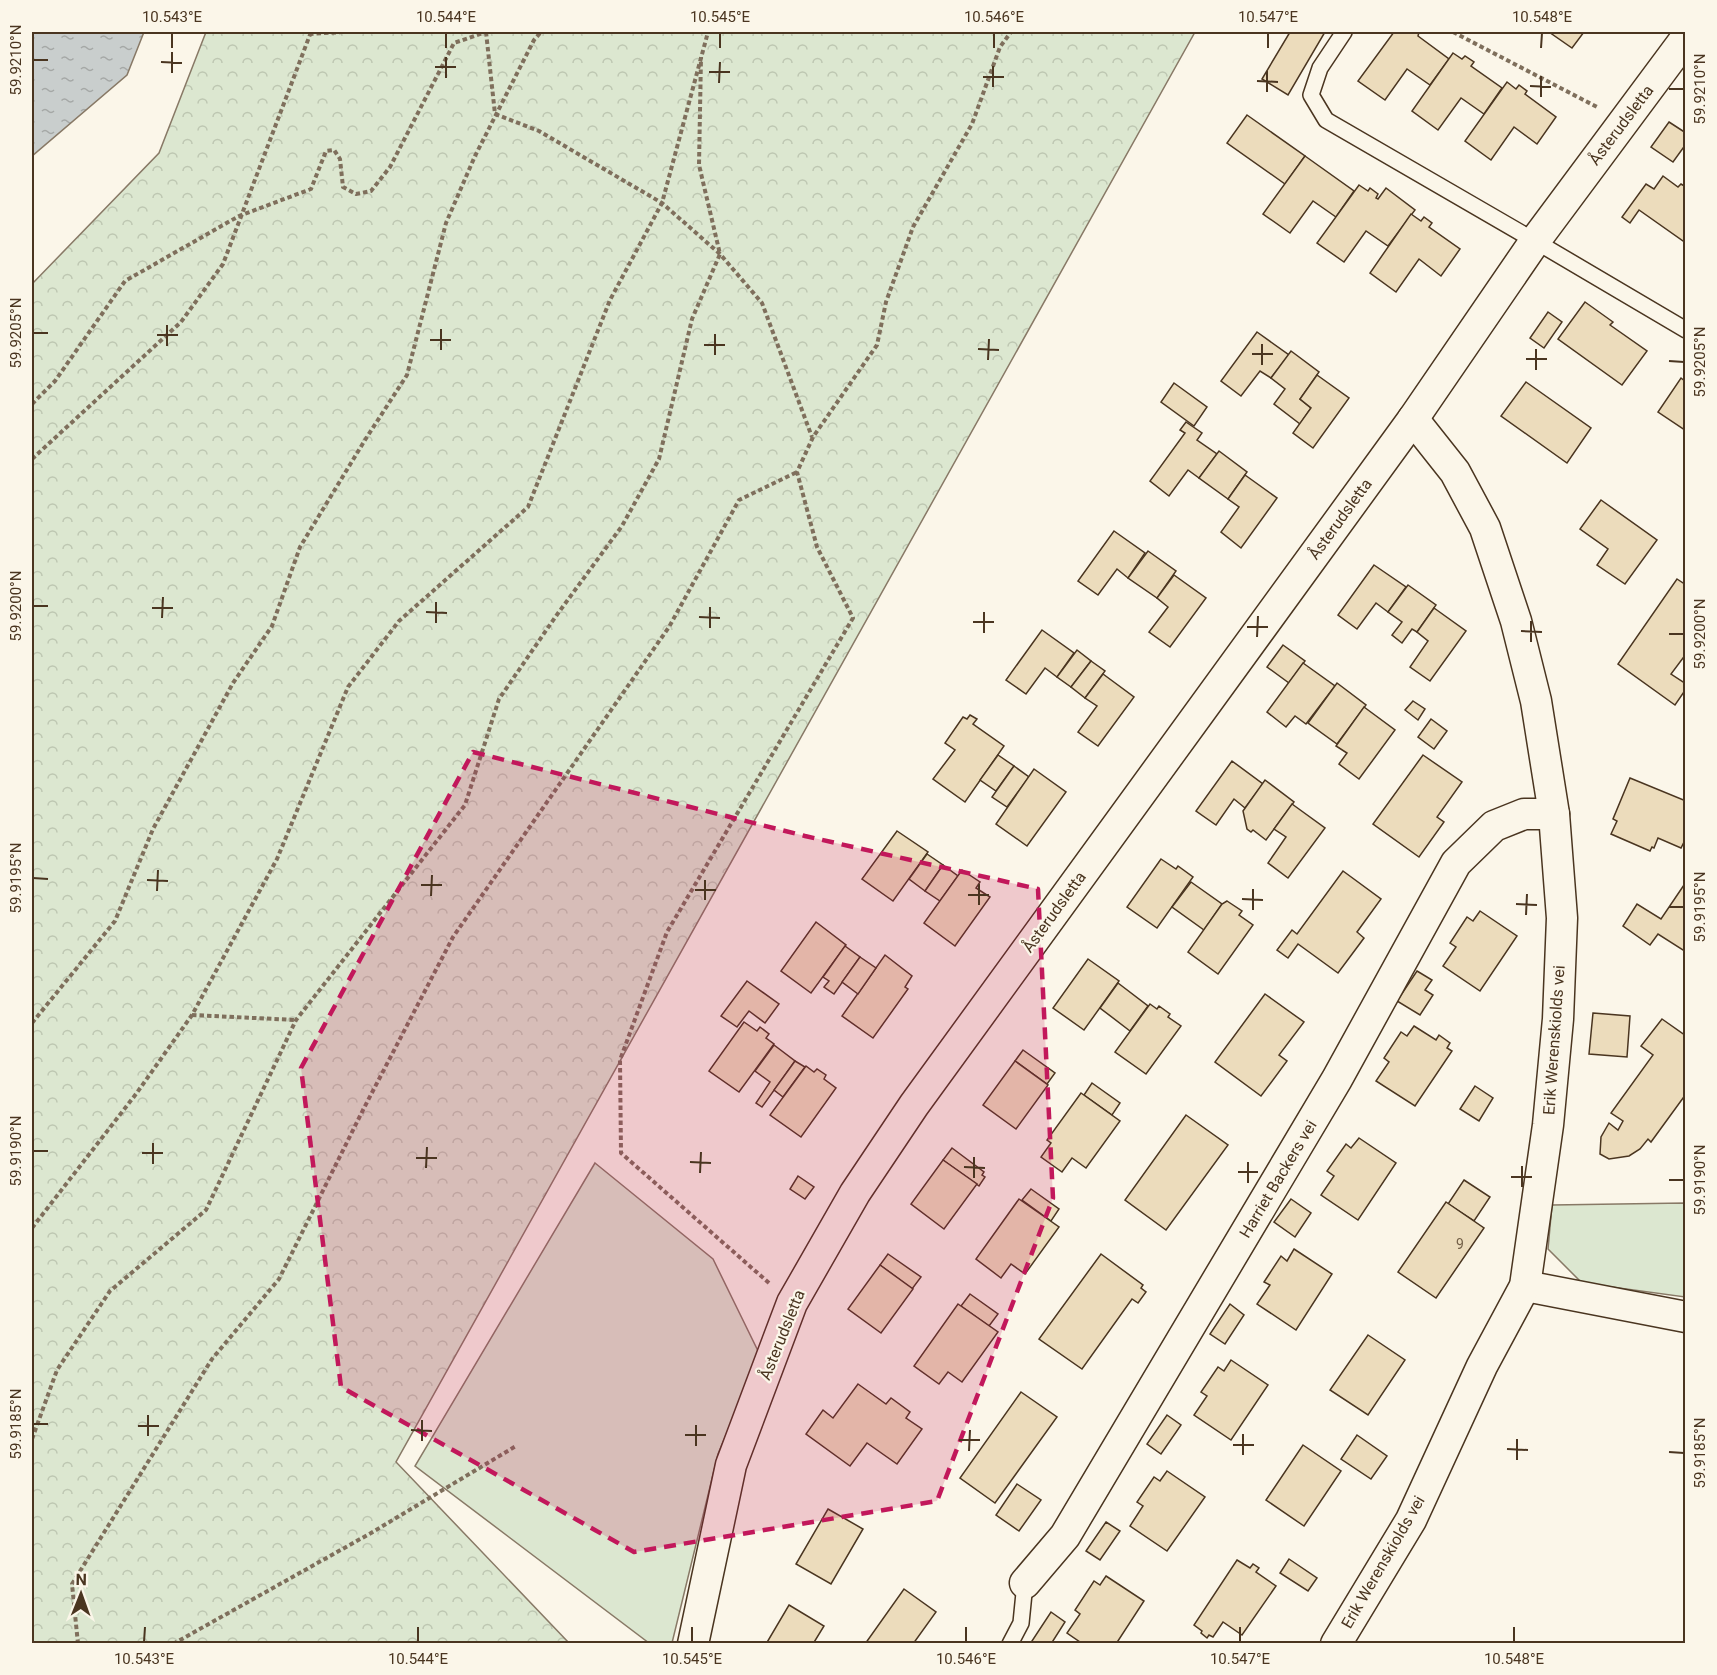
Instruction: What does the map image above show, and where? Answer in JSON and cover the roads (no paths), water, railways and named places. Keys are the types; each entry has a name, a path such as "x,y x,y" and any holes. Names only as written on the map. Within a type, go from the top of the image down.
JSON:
{"street":[{"name":"Åsterudsletta","path":"693,1644 731,1465 792,1303 855,1193 914,1105 1413,418 1535,241 1686,38"},
{"name":"Erik Werenskiolds vei","path":"1335,1644 1412,1520 1482,1366 1525,1286 1548,1125 1558,1019 1562,918 1554,814 1536,701 1516,621 1485,528 1455,472 1413,418"},
{"name":"Harriet Backers vei","path":"1025,1583 1065,1536 1337,1079 1456,863 1494,826 1524,814 1554,814"},
{"path":"1525,1286 1686,1317"}],"lane":[{"path":"1344,32 1320,68 1311,95 1326,120 1686,330"},
{"path":"1010,1644 1021,1623 1025,1583"}],"water":[{"path":"32,32 144,32 127,75 32,156"}]}
